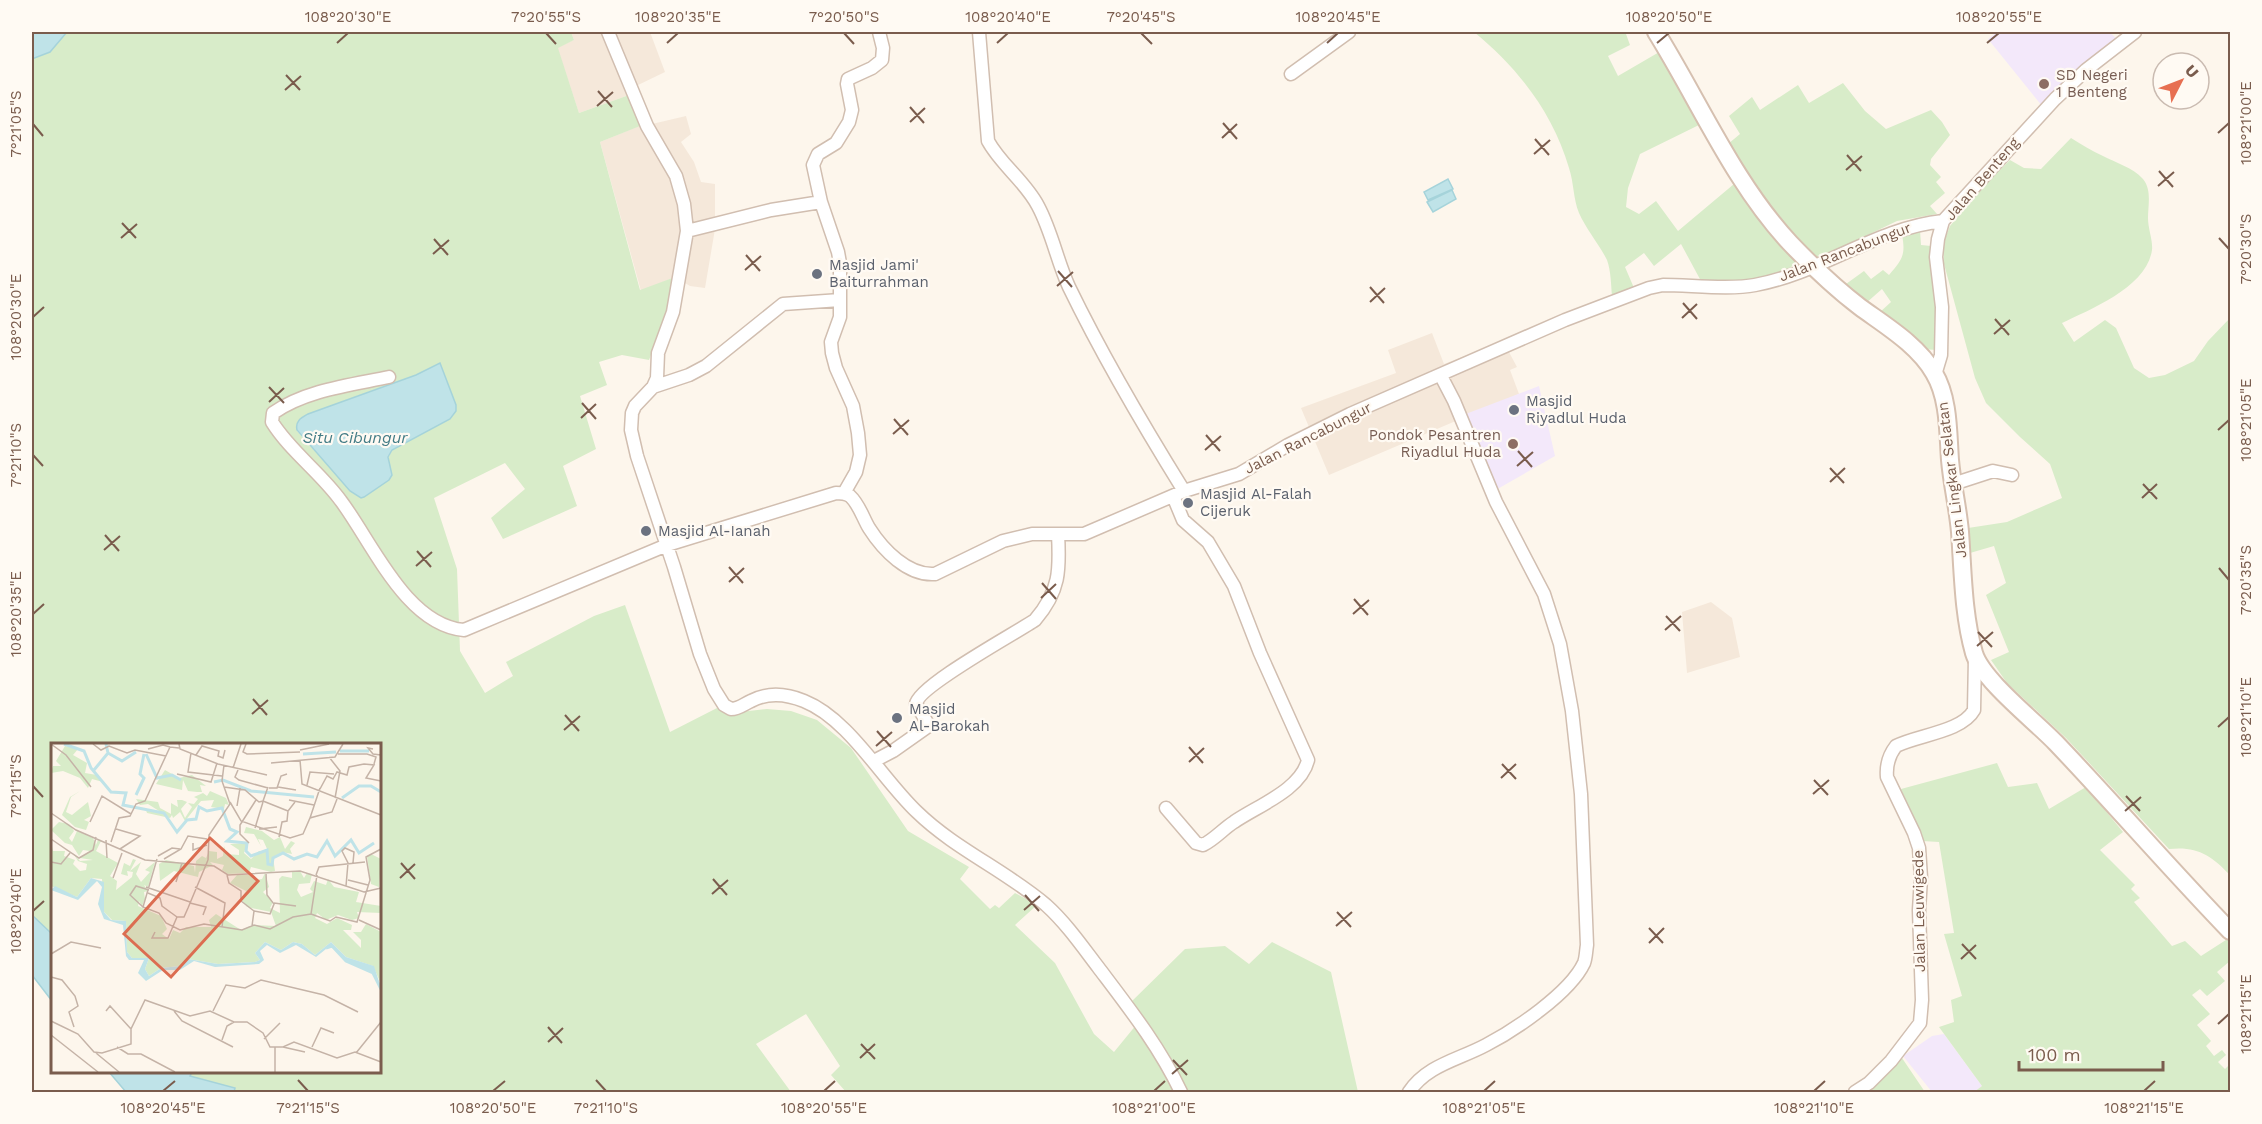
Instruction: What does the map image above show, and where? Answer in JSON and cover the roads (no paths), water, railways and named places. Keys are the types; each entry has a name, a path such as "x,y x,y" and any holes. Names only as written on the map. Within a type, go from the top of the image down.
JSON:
{"street":[{"path":"608,32 647,126 676,176 684,204 687,231 675,303 658,353 658,369 653,387 635,406 632,413 631,430 637,456 700,654 714,689 724,705 734,710 758,698 778,694 800,700 823,713 874,761 886,779 915,811 939,832 1015,881 1047,906 1071,931 1156,1045 1181,1092"},
{"path":"389,377 336,388 301,399 278,410 271,419 341,501 399,587 431,618 449,627 464,630 667,545 778,513 830,495 844,493 856,472 860,455 858,433 853,406 836,368 832,353 831,342 840,317 838,252 821,202 813,165 814,159 836,143 849,122 852,110 848,79 872,69 882,60 883,48 879,32"},
{"path":"979,32 988,141 995,153 1030,190 1052,234 1068,285 1178,494 1183,520 1208,542 1234,586 1260,653 1308,760 1302,776 1291,785 1203,845 1196,843 1166,808"},
{"path":"1291,74 1349,32"},
{"name":"Jalan Lingkar Selatan","path":"1656,32 1753,197 1777,228 1842,292 1910,345 1935,375 1944,399 1960,528 1965,604 1975,656 1980,666 1994,683 2057,744 2230,931"},
{"name":"Jalan Benteng","path":"1935,375 1941,355 1942,316 1936,257 1943,221 2055,99 2120,36 2135,32"},
{"path":"687,231 771,210 821,202"},
{"name":"Jalan Rancabungur","path":"844,493 853,500 869,528 885,548 912,571 925,575 935,574 1003,541 1032,534 1084,534 1178,494 1239,474 1288,445 1350,414 1442,376 1565,320 1649,288 1663,285 1755,285 1815,267 1889,234 1925,223 1943,221"},
{"path":"653,387 689,375 706,366 783,304 840,300"},
{"path":"1409,1092 1419,1078 1458,1057 1485,1046 1557,996 1584,962 1587,945 1581,794 1572,711 1560,644 1544,594 1496,502 1442,376"},
{"path":"1953,484 1993,471 2012,475"},
{"path":"874,761 893,751 927,727 928,724 916,704 919,696 951,672 1035,620 1043,611 1050,601 1059,577 1058,534"},
{"name":"Jalan Leuwigede","path":"1855,1092 1869,1083 1891,1061 1920,1023 1922,1000 1919,848 1887,777 1886,768 1896,746 1940,731 1970,716 1974,710 1975,656"}],"water":[{"path":"32,32 67,32 50,52 32,59"},
{"path":"1448,179 1453,189 1428,200 1424,192"},
{"path":"1452,190 1456,199 1433,212 1427,202"},
{"name":"Situ Cibungur","path":"440,363 456,405 456,411 450,419 392,450 388,457 392,475 389,480 364,497 361,498 350,491 297,430 298,422 308,414 416,375"},
{"path":"32,915 51,933 51,1000 32,975"},
{"path":"110,1073 192,1073 190,1076 235,1088 234,1092 126,1092"}],"place":[{"name":"SD Negeri 1 Benteng","path":"2044,84"},
{"name":"Masjid Jami' Baiturrahman","path":"817,274"},
{"name":"Masjid Riyadlul Huda","path":"1514,410"},
{"name":"Pondok Pesantren Riyadlul Huda","path":"1513,444"},
{"name":"Masjid Al-Falah Cijeruk","path":"1188,503"},
{"name":"Masjid Al-Ianah","path":"646,531"},
{"name":"Masjid Al-Barokah","path":"897,718"}]}
